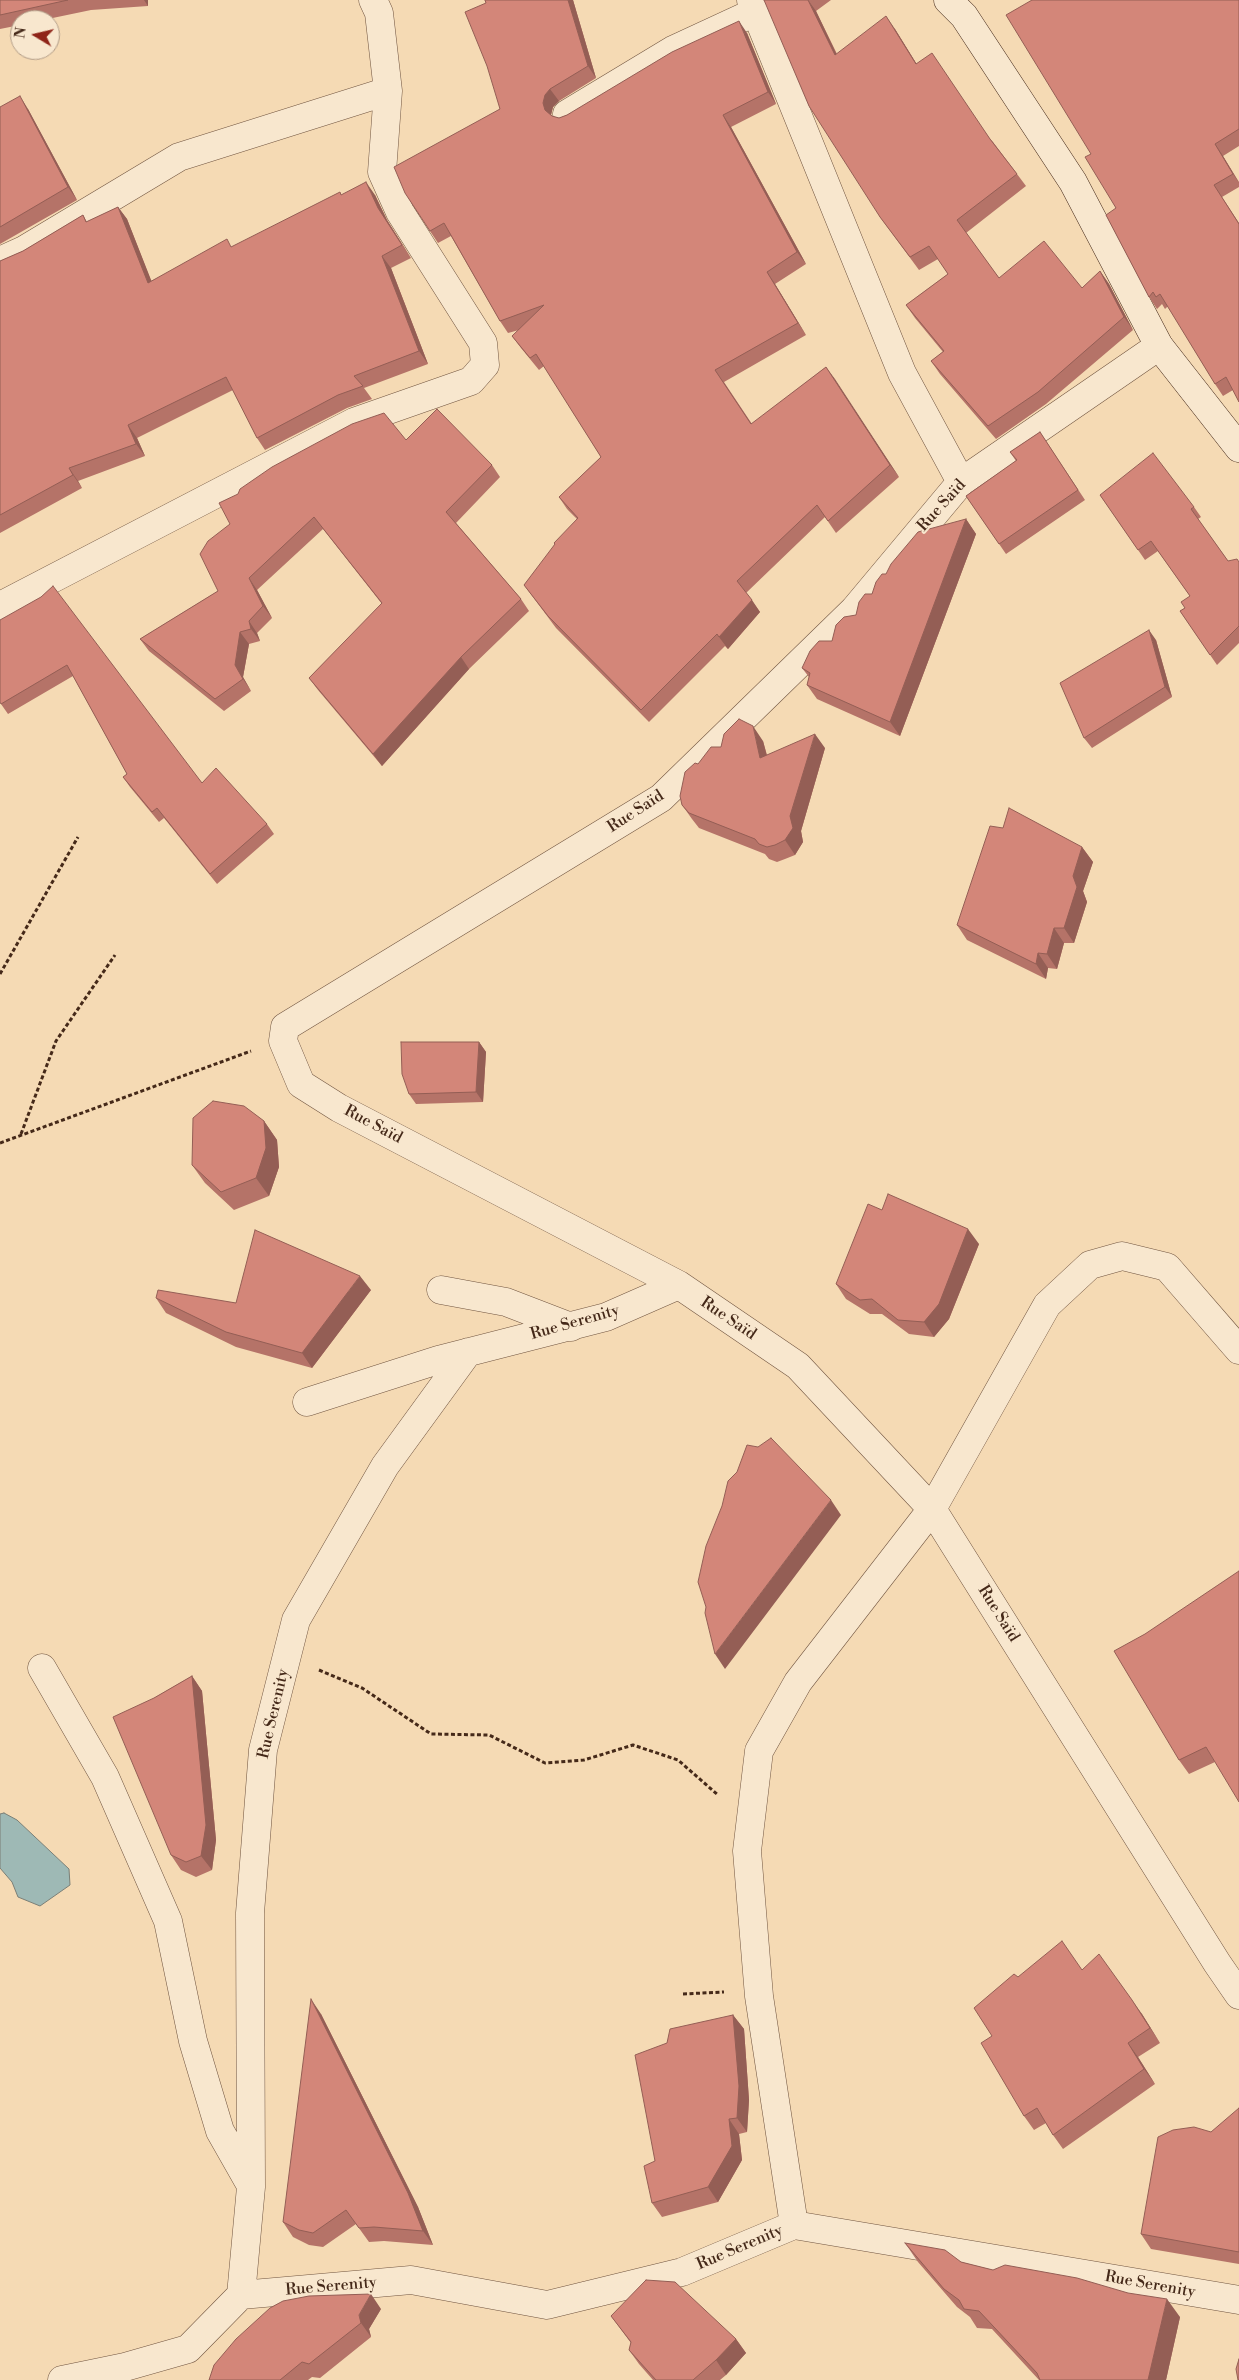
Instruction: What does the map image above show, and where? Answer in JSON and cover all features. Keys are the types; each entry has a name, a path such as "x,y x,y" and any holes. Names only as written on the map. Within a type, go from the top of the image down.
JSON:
{"street":[{"path":"0,606 354,422 471,381 485,364 483,343 400,212 382,172 388,91 379,13 373,0"},
{"path":"948,0 964,16 1073,182 1159,346 1239,448"},
{"path":"567,114 674,50 753,6 902,373 961,482"},
{"path":"0,261 24,250 179,156 388,91"},
{"name":"Rue Saïd","path":"1159,346 961,482 854,610 661,798 285,1027 283,1040 301,1084 339,1108 679,1286 798,1366 932,1509 1206,1947 1239,1995"},
{"path":"794,2225 759,1996 748,1851 758,1751 798,1682 932,1509 1047,1305 1090,1265 1122,1256 1167,1267 1239,1350"},
{"name":"Rue Serenity","path":"308,1402 468,1352 606,1318 679,1286"},
{"path":"441,1290 506,1302 571,1327"},
{"name":"Rue Serenity","path":"468,1352 386,1466 296,1620 263,1750 250,1913 251,2186 241,2295 411,2280 547,2305 682,2272 794,2225 1239,2300"},
{"path":"42,1668 105,1777 168,1921 194,2041 220,2131 251,2186"},
{"path":"62,2380 125,2367 188,2349 241,2295"}],"path":[{"path":"0,974 78,837"},
{"path":"20,1135 56,1042 115,954"},
{"path":"0,1143 283,1040"},
{"path":"287,1653 330,1676 362,1688 431,1734 488,1736 545,1763 584,1760 633,1745 678,1760 701,1782 735,1808 752,1811"}],"water":[{"path":"4,1813 17,1820 69,1869 70,1885 40,1906 18,1897 12,1882 0,1868 0,1814"}],"building":[{"path":"0,0 68,0 23,10 10,10 10,13 0,15"},
{"path":"485,0 568,0 588,66 550,89 545,95 543,103 545,110 552,116 559,118 672,52 739,21 768,92 723,115 797,252 767,272 798,323 715,370 751,424 826,367 890,465 828,521 817,505 737,581 752,600 719,637 717,634 641,710 548,616 524,585 554,543 578,518 559,497 601,457 536,354 530,358 512,336 544,305 500,321 444,223 430,231 405,193 394,167 500,109 487,66 465,12 486,3"},
{"path":"764,0 808,0 835,55 886,16 916,64 932,53 990,139 1017,174 957,220 999,278 1044,241 1082,288 1100,271 1124,317 1038,392 988,426 931,361 944,351 906,305 948,274 929,246 910,257 880,217 809,106"},
{"path":"1032,0 1239,0 1239,129 1215,144 1233,174 1214,185 1239,224 1239,402 1226,377 1215,384 1160,294 1156,297 1153,292 1149,297 1106,215 1116,208 1085,157 1091,154 1006,15"},
{"path":"20,96 68,187 0,227 0,107"},
{"path":"366,182 378,208 402,245 382,256 419,351 354,376 363,386 338,395 257,438 226,377 128,425 136,444 69,468 73,475 0,515 0,261 23,251 83,215 86,222 118,207 148,283 227,239 231,247 340,192 341,195"},
{"path":"437,409 492,465 446,512 521,599 461,657 373,754 309,678 382,603 314,517 249,578 263,606 249,621 251,629 240,632 235,665 243,679 215,699 140,639 218,591 200,554 208,541 230,524 219,503 238,494 240,489 272,467 352,424 384,413 406,440"},
{"path":"1040,432 1078,490 999,544 966,496 1017,460 1010,452"},
{"path":"1153,453 1194,507 1191,509 1228,561 1237,559 1239,562 1239,626 1210,655 1180,611 1185,608 1181,602 1190,596 1151,541 1138,550 1100,495"},
{"path":"966,519 890,722 807,685 810,673 802,668 810,651 819,641 832,641 836,625 844,617 856,615 859,602 865,594 872,594 876,582 882,574 886,574 891,564 918,532"},
{"path":"53,586 202,783 216,768 267,824 210,874 157,808 152,812 123,777 127,774 67,665 1,704 0,620 41,597"},
{"path":"1149,630 1165,687 1084,738 1060,683"},
{"path":"739,719 753,726 760,758 815,734 790,816 793,828 785,840 775,845 767,847 759,844 755,839 689,813 682,805 680,796 685,772 695,763 698,764 711,747 721,747 724,734"},
{"path":"1009,808 1082,847 1073,876 1077,887 1064,928 1054,928 1047,954 1038,953 1036,964 957,925 990,826 1003,828"},
{"path":"401,1042 479,1042 476,1092 409,1094 402,1074"},
{"path":"213,1101 244,1106 264,1121 266,1148 256,1178 221,1192 192,1165 193,1118"},
{"path":"888,1194 968,1229 939,1304 924,1322 898,1320 872,1299 860,1300 836,1284 868,1204 882,1210"},
{"path":"255,1230 360,1276 302,1353 226,1332 156,1298 158,1290 236,1303"},
{"path":"771,1438 831,1500 715,1654 705,1613 706,1607 698,1582 706,1546 722,1506 728,1481 737,1472 747,1445 758,1447"},
{"path":"1239,1571 1239,1802 1206,1747 1179,1760 1114,1651 1145,1634"},
{"path":"192,1676 206,1825 201,1856 186,1862 171,1855 113,1717 154,1698"},
{"path":"1062,1941 1082,1970 1099,1954 1150,2028 1128,2043 1144,2069 1053,2135 1037,2108 1024,2116 981,2043 992,2036 974,2008 1014,1974 1018,1977"},
{"path":"311,1999 408,2193 423,2231 374,2227 359,2228 346,2210 313,2233 299,2230 283,2222"},
{"path":"733,2015 739,2086 737,2118 729,2119 732,2146 708,2187 652,2203 644,2166 655,2161 635,2055 667,2043 670,2029"},
{"path":"1239,2108 1239,2252 1141,2234 1158,2137 1173,2130 1194,2127 1211,2132"},
{"path":"905,2243 945,2250 961,2262 993,2270 1005,2265 1077,2278 1128,2293 1167,2299 1148,2380 1040,2380 1037,2373 979,2311 964,2309 959,2300 944,2289"},
{"path":"646,2280 675,2282 736,2339 693,2380 656,2380 629,2350 631,2342 611,2316"},
{"path":"371,2294 359,2315 361,2323 309,2364 302,2362 280,2380 209,2380 214,2365 236,2339 270,2308 283,2301 309,2296"},
{"path":"1239,2359 1239,2380 1238,2380 1236,2369"}]}
